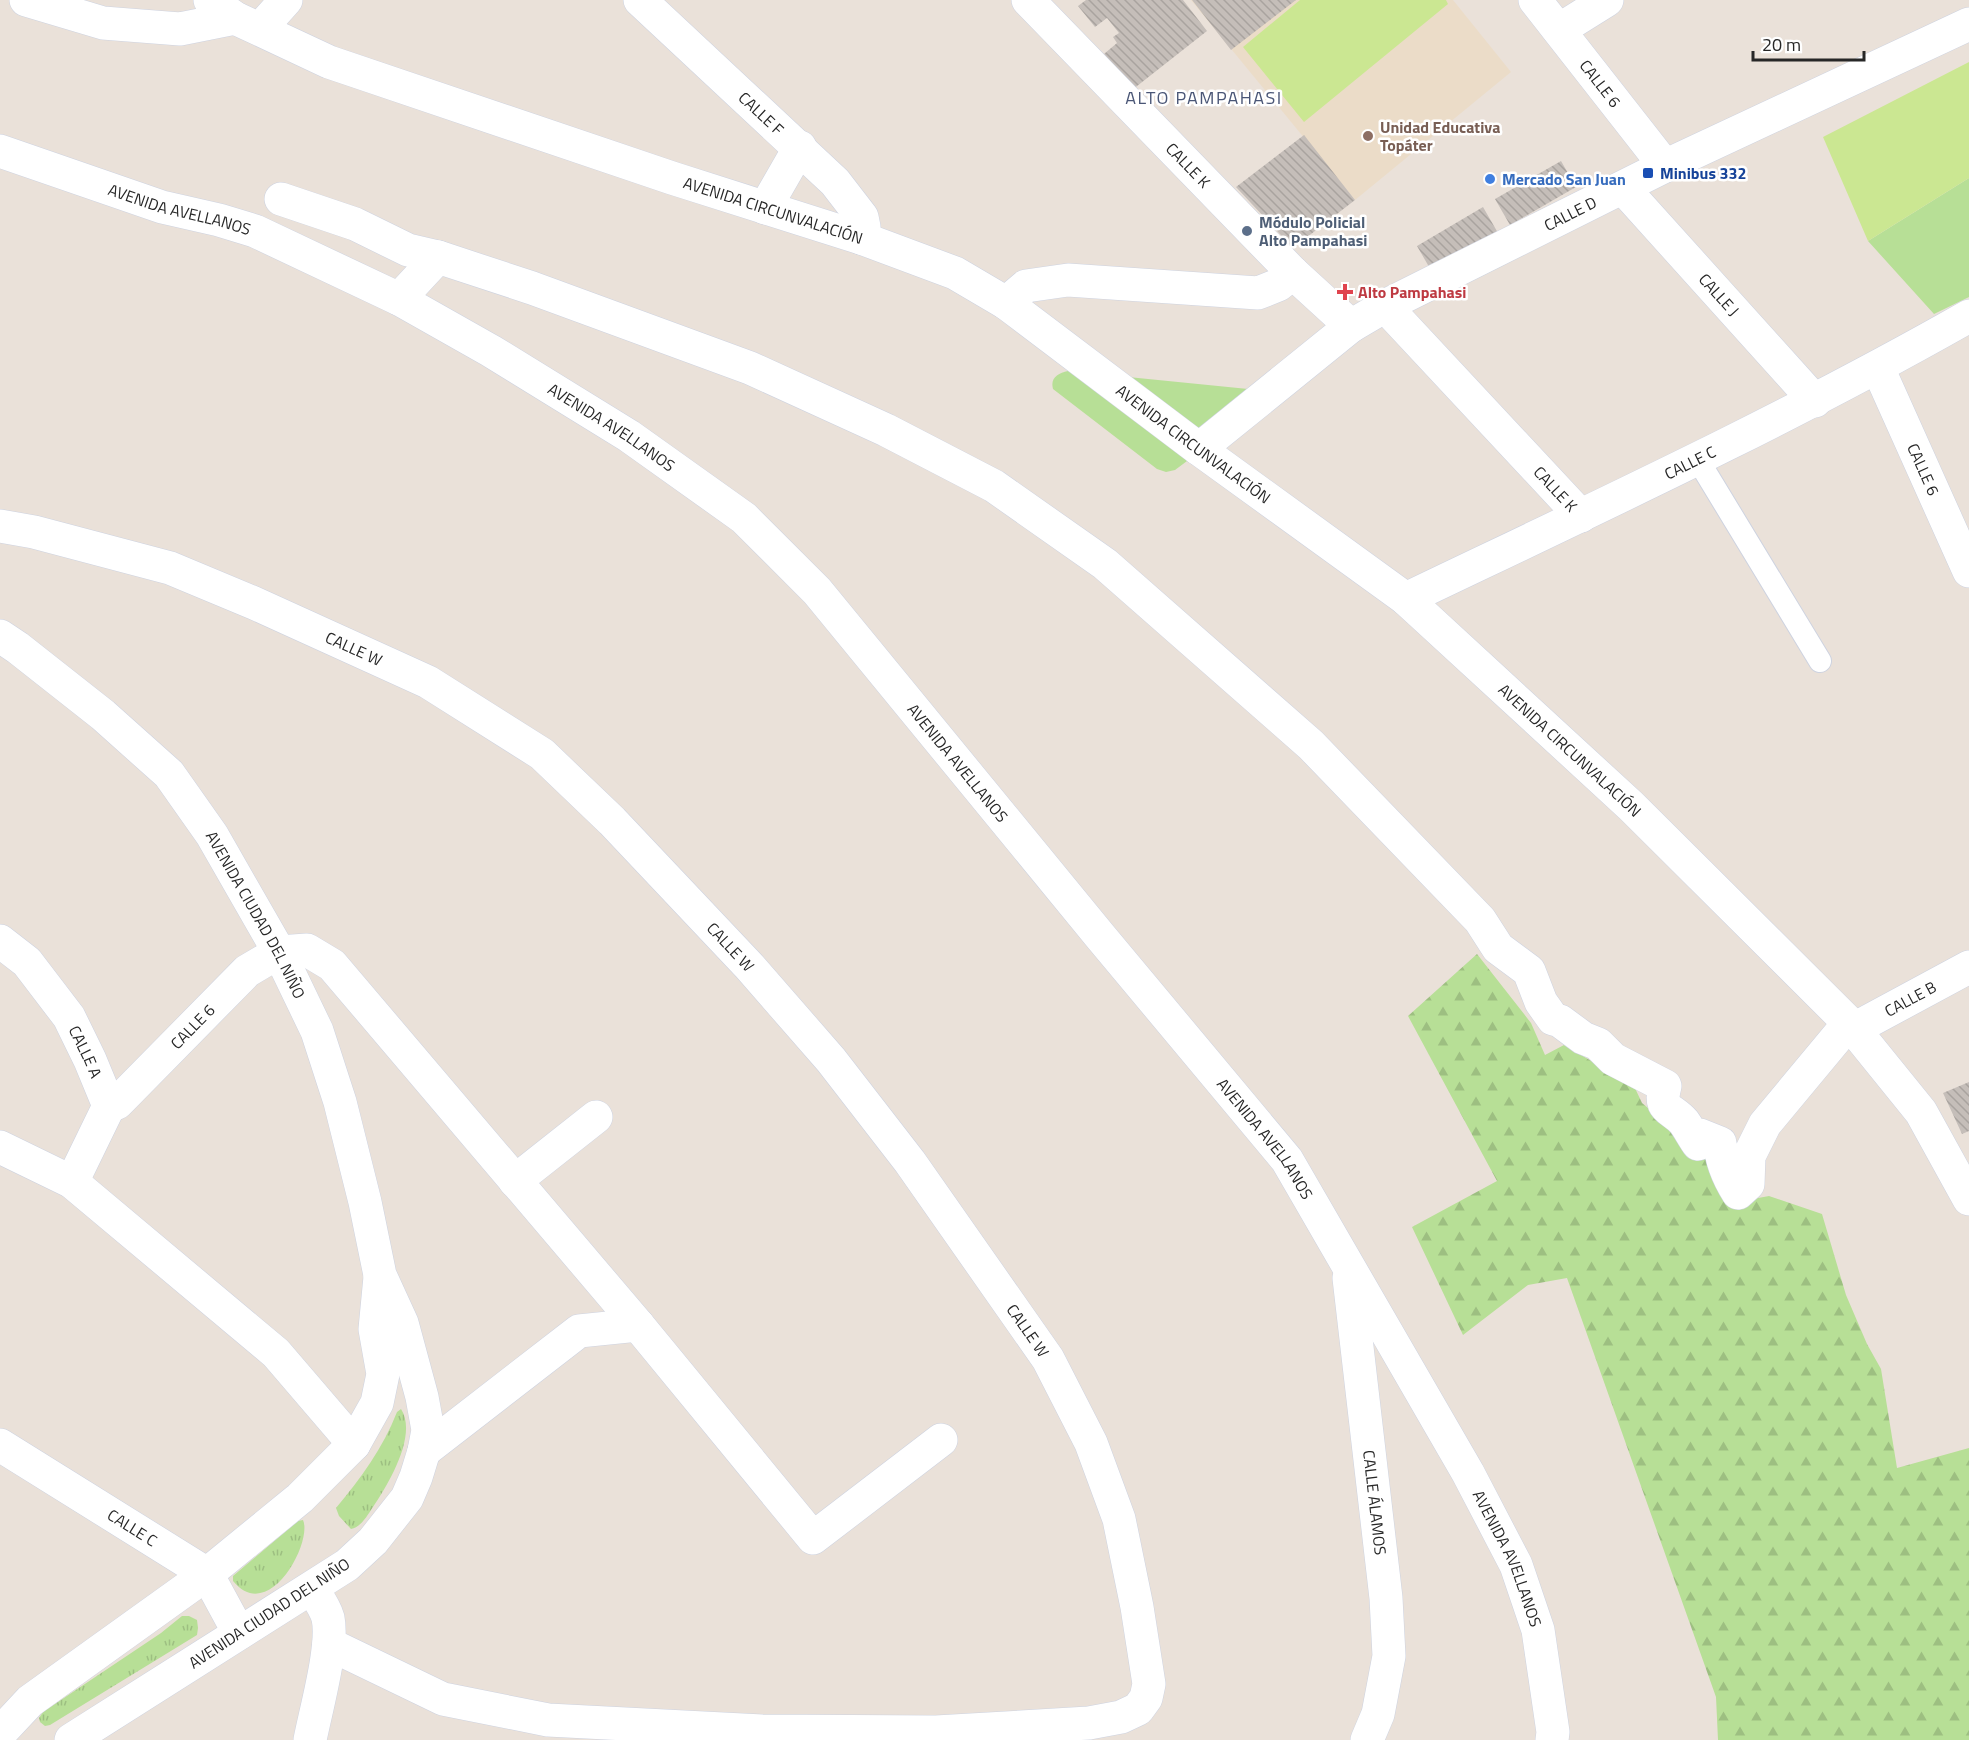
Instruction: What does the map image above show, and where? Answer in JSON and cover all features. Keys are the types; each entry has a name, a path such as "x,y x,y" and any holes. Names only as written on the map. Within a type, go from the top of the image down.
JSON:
{"street":[{"path":"26,0 104,23 180,29 235,16 286,0"},
{"name":"CALLE F","path":"640,0 800,147 848,197 861,217 864,227 861,238"},
{"name":"CALLE K","path":"1028,0 1293,273 1351,326"},
{"name":"CALLE 6","path":"1535,0 1665,166"},
{"path":"1558,30 1607,0"},
{"name":"AVENIDA CIRCUNVALACIÓN","path":"235,16 329,62 672,178 861,238 955,273 1006,303 1199,449 1406,599 1631,806 1852,1026 1921,1112 1969,1199"},
{"name":"CALLE D","path":"1199,449 1351,326 1385,306 1665,166 1969,24"},
{"path":"765,208 800,147"},
{"name":"AVENIDA AVELLANOS","path":"0,151 162,207 255,231 399,299 491,351 629,436 744,518 817,591 1287,1160 1468,1473 1516,1565 1538,1630 1553,1732 1552,1740"},
{"name":"CALLE J","path":"1623,189 1815,400"},
{"path":"281,199 355,224 408,250 438,257 532,288 750,368 886,430 994,486 1105,564 1311,745 1480,920 1498,948 1529,971 1541,1002 1553,1019 1560,1021 1583,1038 1598,1044 1613,1059 1665,1086 1663,1102 1666,1109 1683,1121 1698,1144 1700,1135 1720,1143 1721,1155 1730,1180 1738,1193 1748,1184 1749,1156 1765,1124 1852,1026"},
{"path":"399,299 438,257"},
{"path":"1006,303 1026,286 1068,280 1258,293 1278,285 1293,273"},
{"name":"CALLE K","path":"1385,306 1581,516"},
{"name":"CALLE C","path":"1406,599 1698,460 1878,368 1969,316"},
{"name":"CALLE 6","path":"1878,368 1969,571"},
{"name":"CALLE W","path":"0,526 34,532 170,568 254,603 428,682 542,754 612,821 749,966 831,1060 910,1161 1048,1359 1091,1443 1119,1519 1149,1684 1146,1698 1138,1709 1121,1718 1089,1723 936,1736"},
{"name":"AVENIDA CIUDAD DEL NIÑO","path":"0,636 103,715 170,774 212,835 279,952 317,1031 337,1092 366,1202 380,1275 402,1323 422,1397 428,1430 416,1477 406,1497 373,1541 347,1565 71,1740"},
{"name":"CALLE A","path":"0,941 27,962 69,1017 109,1106"},
{"path":"279,952 307,950 332,965 638,1325 813,1538 941,1440"},
{"name":"CALLE 6","path":"109,1106 117,1103 247,971 279,952"},
{"name":"CALLE B","path":"1852,1026 1969,967"},
{"path":"72,1182 109,1106"},
{"path":"515,1181 596,1117"},
{"path":"0,1148 72,1182 276,1353 354,1444"},
{"name":"CALLE ÁLAMOS","path":"1347,1264 1386,1598 1389,1656 1378,1714 1367,1740"},
{"name":"AVENIDA CIUDAD DEL NIÑO","path":"0,1733 30,1701 207,1574 300,1498 354,1444 377,1403 383,1374 375,1329 380,1275"},
{"path":"424,1451 579,1331 638,1325"},
{"name":"CALLE C","path":"0,1445 207,1574 239,1633"},
{"path":"310,1740 329,1644 328,1618 312,1589"},
{"path":"329,1644 443,1699 542,1730 762,1731 936,1736"}],"lane":[{"path":"1698,460 1820,661"}],"shaded area":[{"name":"Unidad Educativa Topáter","path":"1191,0 1453,0 1511,72 1355,200"}],"green space":[{"path":"1300,0 1446,0 1448,4 1304,122 1243,47"},
{"path":"1969,62 1969,178 1868,241 1823,137"},
{"path":"1969,178 1969,297 1934,314 1868,241"},
{"path":"1068,371 1248,389 1250,414 1175,470 1166,472 1157,469 1053,389 1052,385 1056,377"},
{"path":"1477,954 1531,1023 1545,1055 1564,1045 1634,1086 1642,1103 1700,1152 1725,1185 1742,1201 1769,1196 1822,1214 1846,1295 1867,1344 1881,1369 1897,1468 1969,1448 1969,1740 1718,1740 1716,1697 1567,1278 1528,1285 1463,1335 1412,1227 1497,1181 1408,1016"},
{"path":"401,1409 406,1432 399,1460 368,1514 361,1524 351,1529 339,1516 336,1508 371,1462 397,1412"},
{"path":"303,1520 304,1531 295,1561 274,1587 261,1593 247,1592 233,1581 233,1576 298,1521"},
{"path":"182,1616 189,1616 197,1620 197,1635 50,1725 45,1726 40,1722 39,1718 43,1712 161,1633"}],"building":[{"path":"1086,0 1183,0 1207,31 1132,90 1104,54 1117,43 1113,37 1119,33 1107,18 1095,27 1078,6"},
{"path":"1192,0 1296,0 1231,50"},
{"path":"1304,135 1355,200 1293,248 1236,187"},
{"path":"1561,161 1576,187 1510,225 1495,199"},
{"path":"1483,207 1498,233 1432,272 1417,246"},
{"path":"1969,1082 1969,1131 1962,1134 1943,1093"}],"place":[{"name":"Unidad Educativa Topáter","path":"1368,136"},
{"name":"Minibus 332","path":"1648,173"},
{"name":"Mercado San Juan","path":"1490,179"},
{"name":"Módulo Policial Alto Pampahasi","path":"1247,231"},
{"name":"Alto Pampahasi","path":"1345,292"}],"district":[{"name":"ALTO PAMPAHASI","path":"1204,98"}]}
